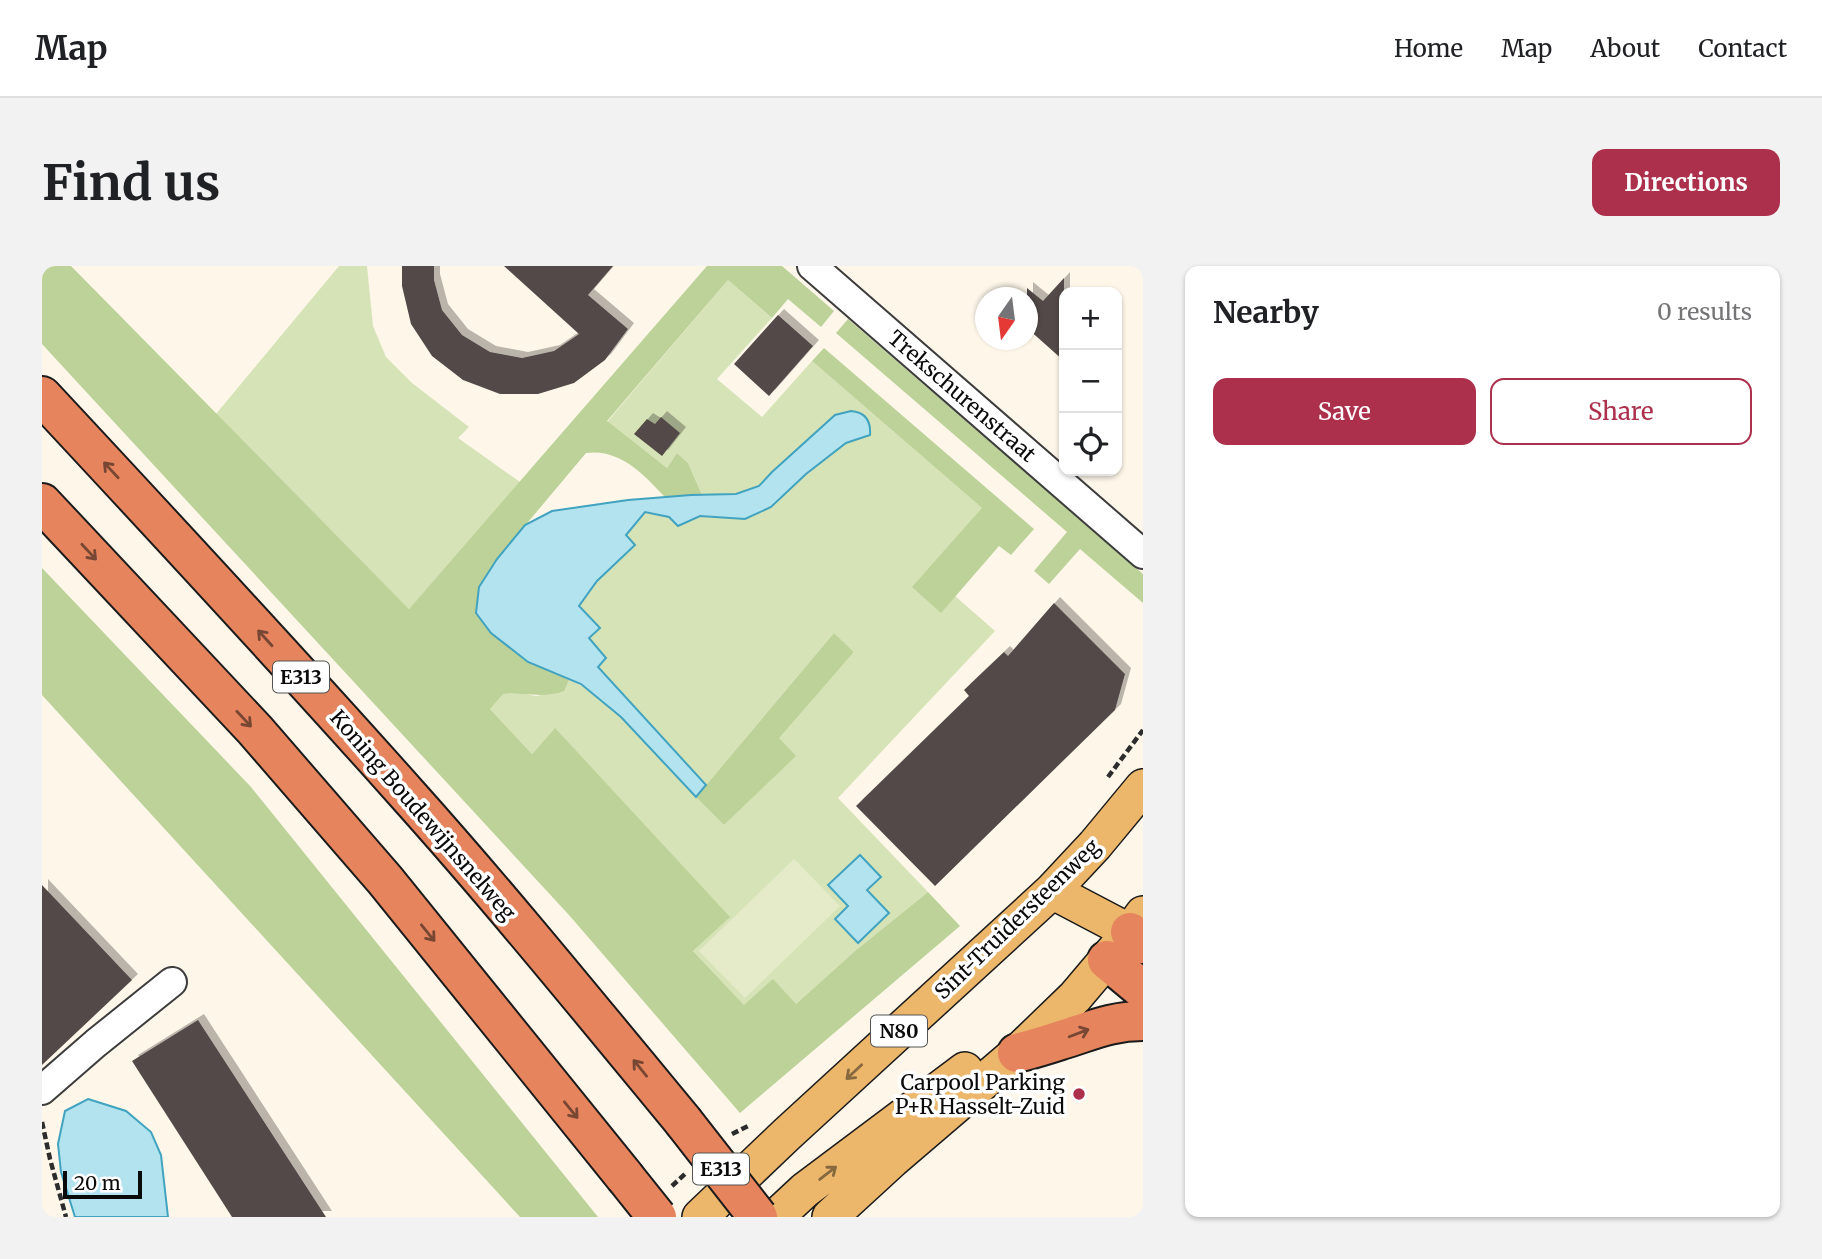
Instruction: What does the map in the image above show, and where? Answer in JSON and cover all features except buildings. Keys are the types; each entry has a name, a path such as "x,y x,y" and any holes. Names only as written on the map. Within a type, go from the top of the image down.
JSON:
{"highway":[{"name":"Koning Boudewijnsnelweg","path":"42,396 407,794 554,964 758,1217"},
{"path":"42,503 255,730 384,880 657,1217"},
{"path":"1131,937 1143,990"},
{"path":"1017,1053 1064,1040 1102,1025 1143,1021"}],"main road":[{"name":"Sint-Truidersteenweg","path":"700,1217 1052,891 1143,788"},
{"path":"830,1217 1017,1053 1131,937 1052,891"},
{"path":"776,1217 805,1190 1012,1035 1043,1026"}],"street":[{"name":"Trekschurenstraat","path":"812,266 1143,554"},
{"path":"42,1090 172,982"}],"path":[{"path":"42,1122 66,1217"}],"green space":[{"path":"42,266 71,266 409,609 707,266 782,266 834,311 821,327 788,299 772,318 728,280 607,421 667,468 677,453 688,463 702,495 665,497 640,472 620,459 610,455 586,453 497,559 479,587 491,633 528,662 569,680 564,691 556,693 503,694 490,709 532,754 555,728 730,917 693,951 744,1005 773,979 796,1004 855,951 928,892 960,926 740,1113 569,915 42,344"},
{"path":"339,266 367,266 373,326 386,357 412,383 469,427 458,438 520,482 409,609 216,414"},
{"path":"728,280 772,318 717,379 762,417 812,361 982,508 940,612 955,596 995,631 838,798 928,892 855,951 796,1004 744,1005 693,951 729,917 554,729 532,754 490,709 502,694 536,696 563,691 569,680 593,693 616,712 724,825 795,756 778,738 854,652 834,633 706,785 597,667 579,606 597,581 635,545 626,535 645,512 669,517 745,519 771,507 806,474 846,443 835,415 759,486 735,494 702,495 688,463 677,453 667,468 607,422"},
{"path":"848,319 1143,574 1143,603 1080,549 1049,584 1034,571 1067,532 836,333"},
{"path":"824,348 1034,529 1011,555 999,546 941,613 912,587 982,508 812,361"},
{"path":"42,568 251,787 598,1217 520,1217 42,695"},
{"path":"834,633 854,652 779,738 796,756 724,825 696,797"},
{"path":"794,859 840,906 745,998 699,951"}],"water":[{"path":"851,411 866,418 870,435 846,443 806,474 771,507 745,519 700,516 678,526 669,517 645,512 626,535 635,545 597,581 579,606 600,628 589,638 606,658 598,667 706,785 696,797 621,717 581,684 528,662 491,633 476,613 479,587 497,559 525,525 552,511 628,500 736,494 759,486 835,415"},
{"path":"860,855 881,877 867,890 889,913 858,943 835,919 848,906 828,885"},
{"path":"88,1099 126,1111 151,1132 161,1155 168,1217 75,1217 61,1172 58,1144 65,1111"}],"place":[{"name":"Carpool Parking P+R Hasselt-Zuid","path":"1079,1094"}]}
